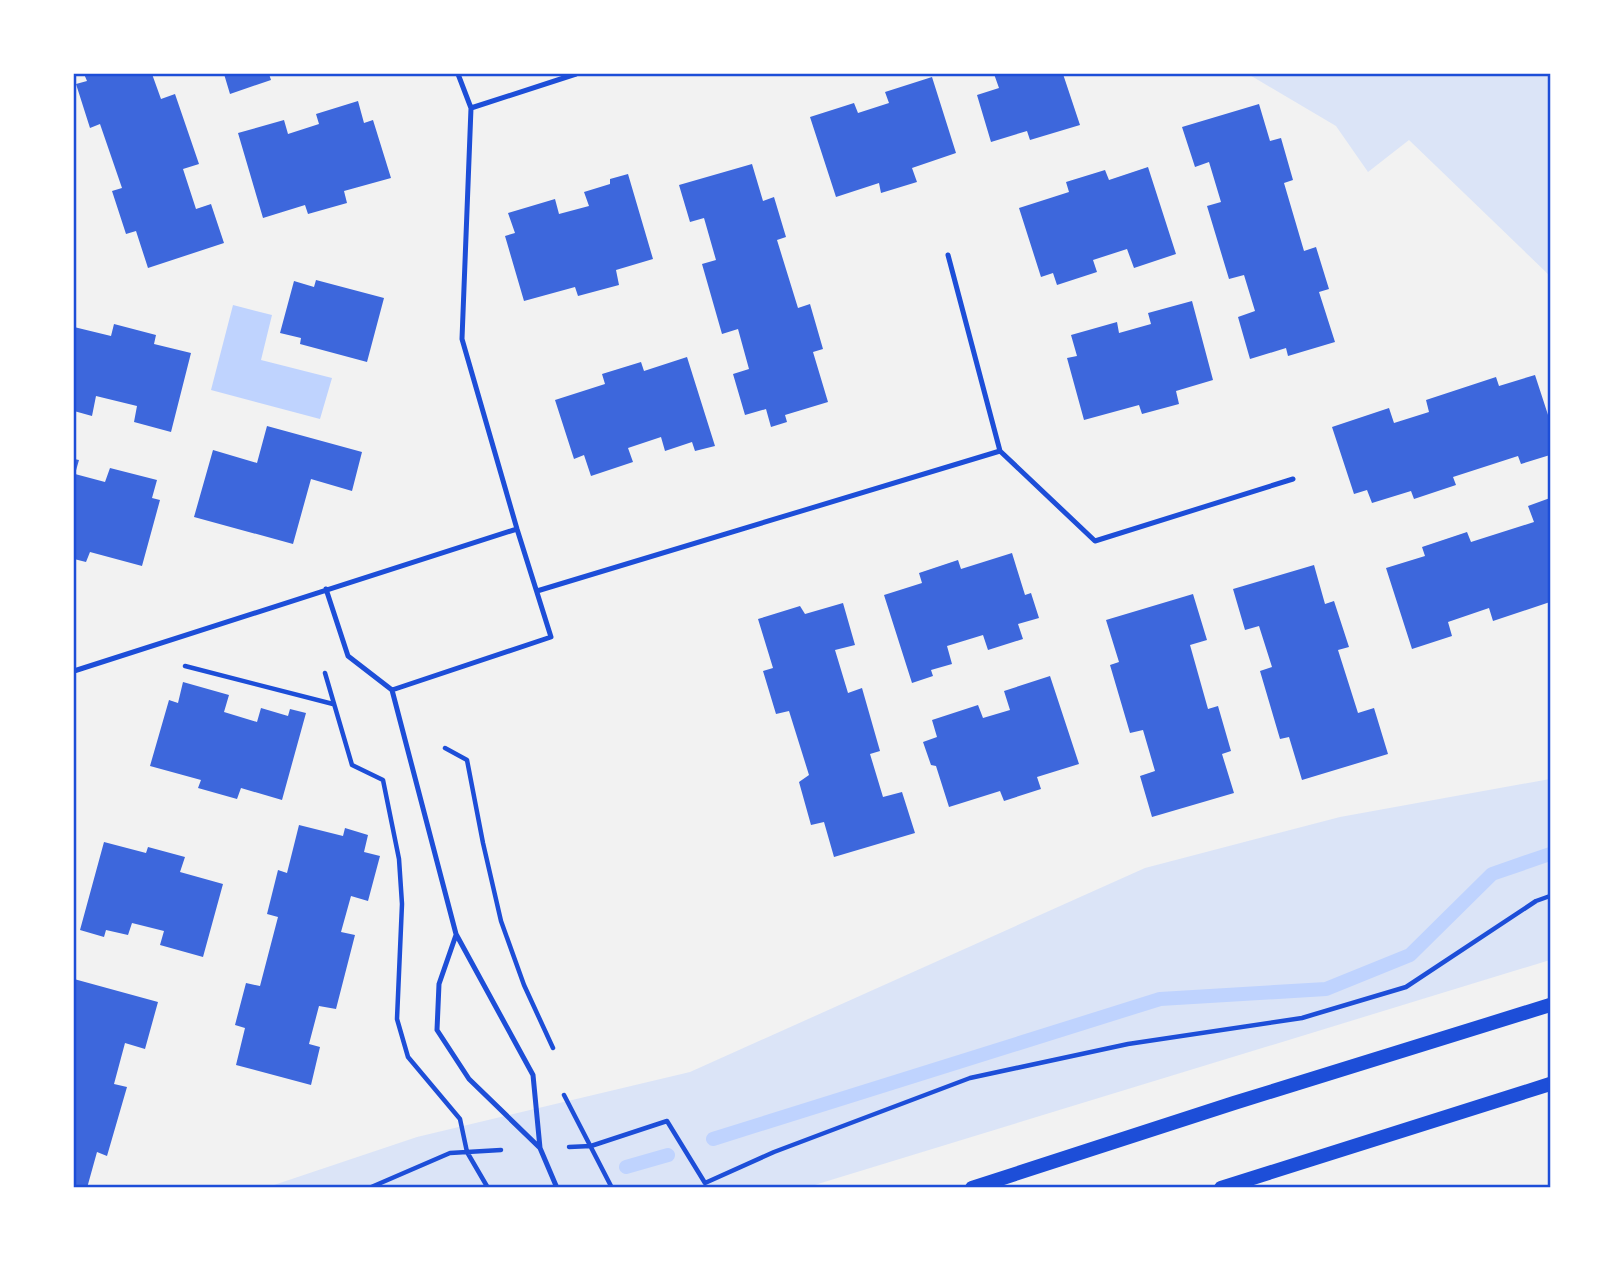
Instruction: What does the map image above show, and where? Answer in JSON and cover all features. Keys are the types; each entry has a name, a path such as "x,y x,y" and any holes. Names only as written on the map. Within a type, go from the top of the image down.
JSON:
{"main road":[{"path":"972,1188 1550,1005"},
{"path":"1229,1186 1550,1084"}],"lane":[{"path":"392,690 551,637 462,339 471,108 457,74"},
{"path":"471,108 576,74"},
{"path":"948,255 1000,452 1095,541 1293,479"},
{"path":"537,591 1000,452"},
{"path":"74,671 517,529"},
{"path":"326,589 348,656 392,690 456,934 533,1076 540,1148 557,1188"},
{"path":"456,934 439,984 437,1030 469,1079 540,1148"}],"path":[{"path":"182,665 334,704"},
{"path":"323,668 352,765 383,780 399,859 402,904 397,1019 408,1057 460,1119 467,1152 488,1188"},
{"path":"445,748 467,760 482,843 501,921 524,985 554,1049 552,1060"},
{"path":"369,1188 450,1153 591,1146 667,1121 705,1183 774,1152 970,1078 1128,1044 1302,1018 1406,987 1536,901 1550,896"},
{"path":"562,1092 612,1188"}],"shaded area":[{"path":"1248,74 1550,74 1550,276 1409,140 1368,172 1336,126"},
{"path":"1550,779 1550,960 808,1187 265,1188 417,1137 690,1072 1145,868 1340,817"}],"water":[{"path":"233,305 272,315 261,360 332,378 320,419 211,390"}],"building":[{"path":"84,74 152,74 161,99 175,94 199,164 183,169 196,209 211,204 224,243 148,268 136,231 126,234 112,191 122,188 100,124 90,128 76,84 87,81"},
{"path":"224,74 269,74 271,80 230,94"},
{"path":"994,74 1063,74 1080,125 1030,140 1027,131 991,142 977,95 999,88"},
{"path":"932,77 956,153 912,168 917,182 881,193 879,183 836,197 810,117 854,103 858,113 889,103 885,92"},
{"path":"358,101 364,123 373,120 391,178 344,191 347,203 308,214 305,205 263,218 238,133 284,120 288,134 319,124 316,114"},
{"path":"1259,104 1270,141 1281,138 1293,180 1284,183 1304,251 1316,247 1329,289 1319,292 1335,342 1288,356 1286,348 1250,359 1238,317 1255,311 1244,275 1229,279 1207,206 1221,202 1209,162 1195,167 1182,127"},
{"path":"752,164 763,201 774,197 786,237 777,240 798,308 810,304 823,349 813,352 828,402 785,415 787,422 771,427 766,409 745,415 733,374 749,369 738,329 722,334 702,264 716,260 704,218 690,222 679,185"},
{"path":"1148,167 1176,254 1134,268 1127,249 1093,260 1097,272 1057,285 1053,273 1041,277 1019,208 1069,192 1066,182 1105,170 1109,180"},
{"path":"628,174 653,259 616,270 619,285 578,296 575,287 524,301 505,236 515,233 508,213 555,199 559,214 589,206 584,192 610,184 610,179"},
{"path":"316,280 384,298 367,362 300,344 301,338 280,333 294,281 314,287"},
{"path":"1192,301 1213,380 1176,391 1179,404 1142,414 1139,405 1084,420 1067,358 1077,356 1071,335 1117,322 1119,333 1151,324 1148,313"},
{"path":"114,324 156,335 154,344 191,353 171,432 134,422 137,406 96,396 92,416 74,411 74,327 111,336"},
{"path":"687,357 715,446 695,451 692,442 665,451 661,437 628,448 633,462 591,476 584,455 574,459 555,400 605,384 602,374 641,362 644,371"},
{"path":"1535,375 1550,421 1550,455 1521,464 1518,456 1453,477 1456,485 1414,499 1411,491 1372,503 1367,490 1354,494 1332,427 1389,408 1394,423 1429,412 1426,400 1496,377 1499,386"},
{"path":"267,426 362,452 352,491 311,479 293,544 194,517 213,450 257,463"},
{"path":"74,459 79,460 75,474 105,482 110,468 157,480 152,498 160,500 142,566 90,552 86,562 74,559"},
{"path":"1550,498 1550,602 1493,621 1489,608 1448,622 1452,636 1412,649 1386,568 1425,556 1422,547 1467,532 1471,542 1534,522 1528,506"},
{"path":"1012,553 1025,595 1031,593 1039,618 1018,624 1023,639 988,650 983,635 947,646 952,664 931,670 933,676 912,683 884,595 922,583 919,573 958,560 961,569"},
{"path":"1314,565 1325,604 1334,601 1349,647 1338,650 1358,713 1374,708 1388,754 1302,780 1289,737 1280,739 1260,671 1272,667 1259,626 1245,630 1233,589"},
{"path":"1193,594 1207,640 1190,645 1208,709 1218,706 1231,751 1222,754 1234,793 1152,817 1140,776 1155,771 1143,730 1130,733 1110,665 1119,662 1106,620"},
{"path":"843,603 855,645 835,650 848,693 862,688 880,751 870,754 883,797 902,792 915,833 834,857 824,822 811,825 799,782 809,775 789,711 776,714 763,671 773,668 758,619 800,606 805,614"},
{"path":"1050,676 1079,764 1037,777 1041,789 1004,801 1000,791 949,807 936,766 931,765 923,742 937,737 932,720 978,705 983,718 1010,710 1004,691"},
{"path":"183,682 229,695 224,712 257,722 261,708 288,716 290,709 306,713 282,800 241,788 237,799 198,788 201,780 150,766 169,700 178,703"},
{"path":"299,825 343,836 345,828 368,835 364,852 380,856 368,901 351,896 341,932 355,935 336,1009 319,1006 309,1044 320,1047 311,1085 236,1065 245,1028 235,1025 246,983 260,986 278,917 267,914 278,870 287,873"},
{"path":"104,842 146,853 148,847 185,857 180,872 223,884 203,957 160,945 164,931 132,923 128,935 106,930 104,937 80,930"},
{"path":"74,979 158,1002 145,1049 125,1043 114,1084 127,1087 107,1156 97,1152 87,1188 74,1187"}],"waterway":[{"path":"713,1139 1160,999 1326,989 1410,955 1492,874 1550,854"},
{"path":"626,1167 668,1155"}]}
